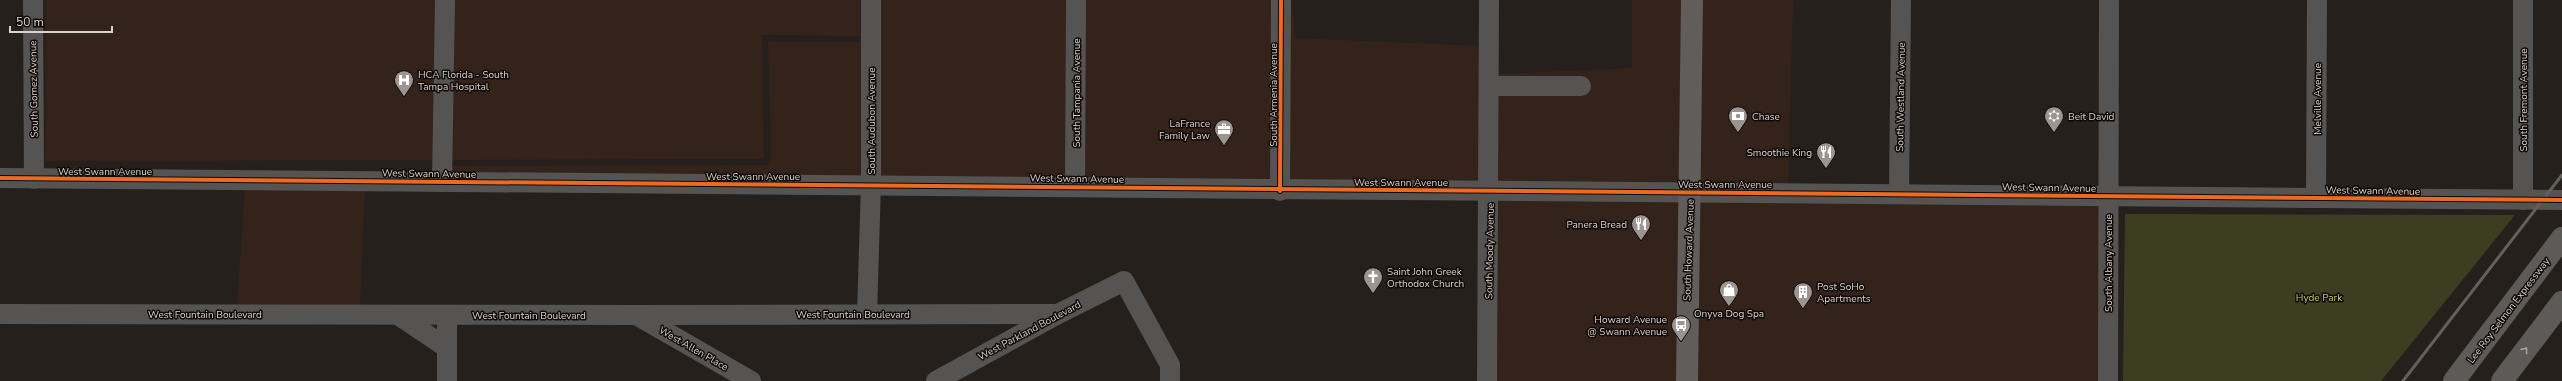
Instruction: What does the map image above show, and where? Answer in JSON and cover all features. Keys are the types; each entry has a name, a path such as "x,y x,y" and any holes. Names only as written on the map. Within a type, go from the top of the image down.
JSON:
{"highway":[{"name":"Lee Roy Selmon Expressway","path":"2454,381 2562,238"},
{"path":"2502,381 2562,302"}],"main road":[{"name":"South Howard Avenue","path":"1687,381 1692,0"}],"street":[{"name":"South Gomez Avenue","path":"33,0 34,179"},
{"path":"442,182 445,0"},
{"name":"South Audubon Avenue","path":"867,314 871,184 871,0"},
{"name":"South Tampania Avenue","path":"1075,186 1076,0"},
{"name":"South Armenia Avenue","path":"1280,191 1281,0"},
{"name":"South Moody Avenue","path":"1487,381 1490,190 1489,0"},
{"name":"South Westland Avenue","path":"1899,194 1901,0"},
{"name":"South Albany Avenue","path":"2108,381 2109,0"},
{"name":"Melville Avenue","path":"2316,198 2317,0"},
{"name":"South Fremont Avenue","path":"2523,0 2523,200"},
{"path":"1489,86 1581,86"},
{"name":"West Swann Avenue","path":"0,178 1075,186 1280,191 1490,190 2562,200"},
{"name":"West Parkland Boulevard","path":"936,381 1058,314 1124,281 1170,365 1170,381"},
{"name":"West Fountain Boulevard","path":"0,314 1058,314"},
{"path":"398,315 447,348"},
{"path":"447,315 447,381"},
{"name":"West Allen Place","path":"637,315 751,381"}],"shaded area":[{"name":"HCA Florida - South Tampa Hospital","path":"46,0 860,0 860,36 762,35 764,159 45,161"},
{"path":"878,0 1069,0 1068,178 878,177"},
{"path":"1083,0 1274,0 1273,179 1082,178"},
{"path":"1288,0 1292,0 1295,38 1482,46 1483,184 1287,179"},
{"path":"1632,0 1685,0 1680,186 1497,184 1497,94 1588,93 1588,78 1496,78 1496,74 1632,68"},
{"path":"1700,0 1793,0 1788,187 1694,186"},
{"path":"768,42 861,42 864,177 449,174 449,166 766,165 771,159"},
{"path":"245,188 365,189 360,307 237,306"},
{"path":"1497,200 1680,201 1680,381 1494,381"},
{"path":"1694,202 2102,206 2101,381 1694,381"}],"green space":[{"name":"Hyde Park","path":"2125,214 2515,215 2381,381 2123,381"}],"railway":[{"path":"2403,381 2562,175"}],"cycle path":[{"path":"1280,191 1281,0"},
{"path":"0,178 2562,200"}],"place":[{"name":"HCA Florida - South Tampa Hospital","path":"404,97"},
{"name":"Chase","path":"1738,133"},
{"name":"Beit David","path":"2054,133"},
{"name":"LaFrance Family Law","path":"1224,146"},
{"name":"Smoothie King","path":"1826,169"},
{"name":"Panera Bread","path":"1641,241"},
{"name":"Saint John Greek Orthodox Church","path":"1373,294"},
{"name":"Onyva Dog Spa","path":"1729,307"},
{"name":"Post SoHo Apartments","path":"1803,309"},
{"name":"Howard Avenue @ Swann Avenue","path":"1681,342"}]}
